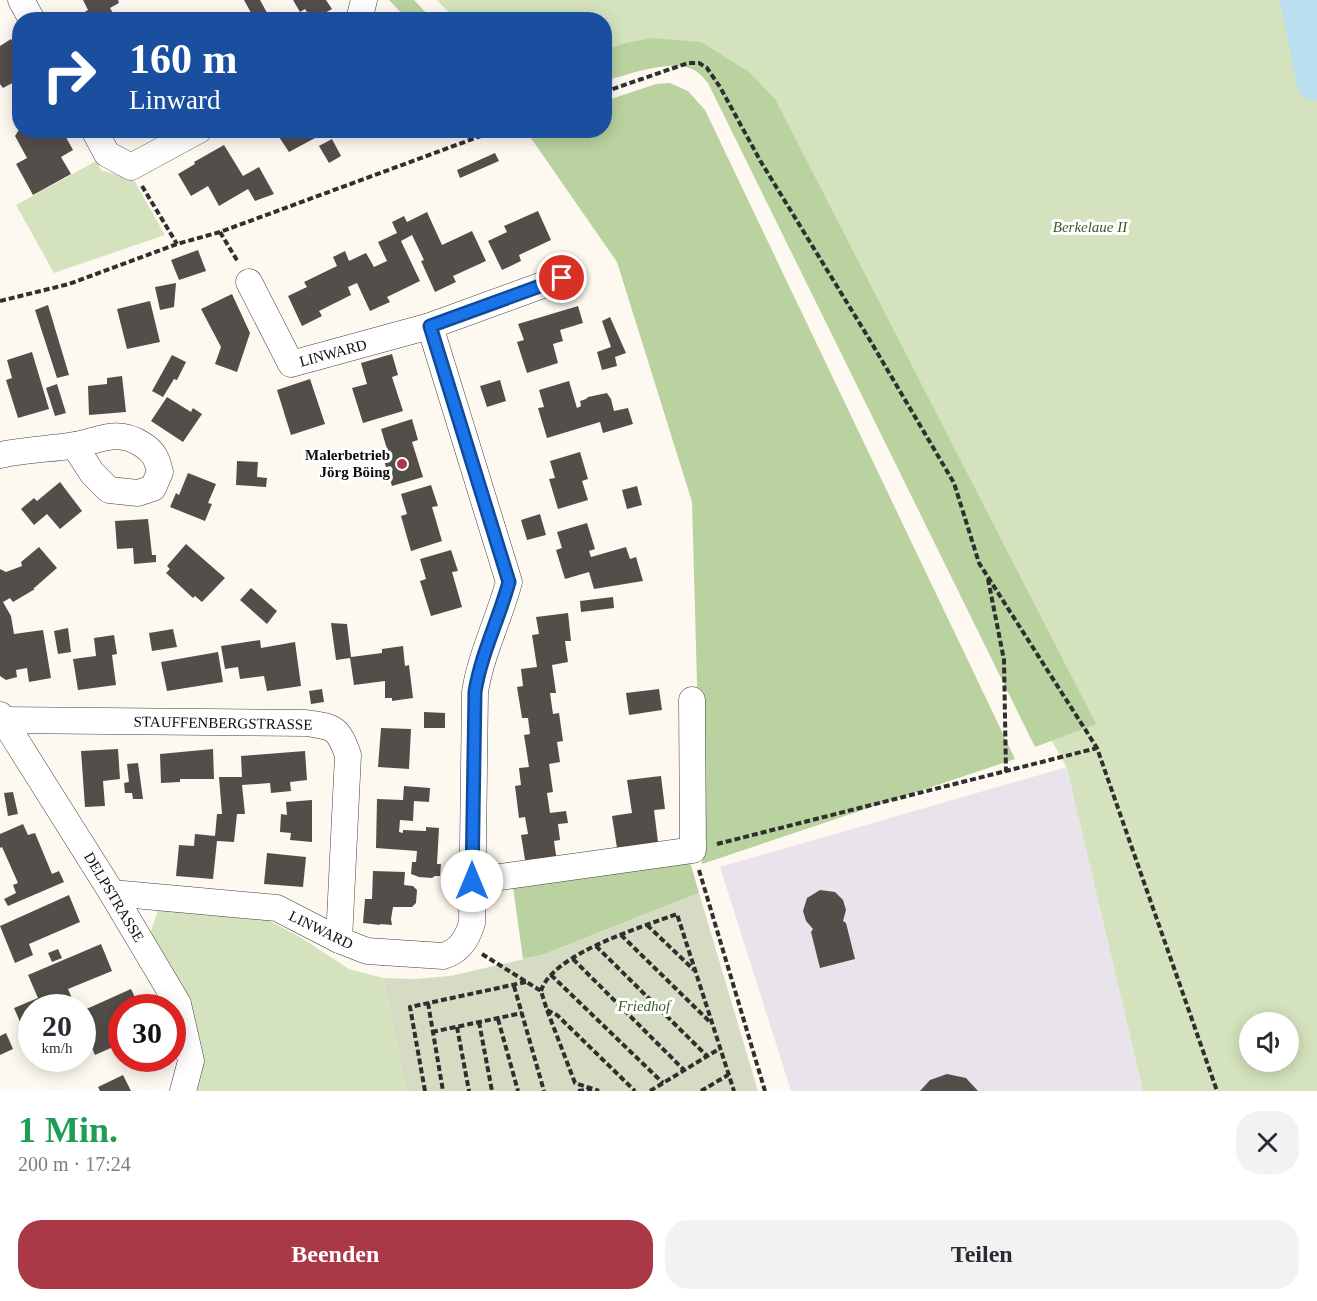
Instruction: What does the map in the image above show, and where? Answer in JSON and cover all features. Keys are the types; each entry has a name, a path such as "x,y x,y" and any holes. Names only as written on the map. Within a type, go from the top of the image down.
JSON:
{"street":[{"path":"98,138 107,154 131,167 184,138"},
{"name":"LINWARD","path":"249,282 291,364 430,326 562,278"},
{"path":"430,326 509,582 501,612 479,671 475,692 472,923 464,943"},
{"path":"0,455 74,446"},
{"path":"472,881 693,850 692,700"},
{"name":"DELPSTRASSE","path":"1,718 112,893 178,1004 191,1061 183,1091"},
{"name":"STAUFFENBERGSTRASSE","path":"1,718 306,723 329,726 342,737 348,755 339,940"},
{"name":"LINWARD","path":"112,893 277,908 339,940 367,951 432,956 454,953 464,943"}],"path":[{"path":"612,89 688,63 699,63 707,68 720,87 761,162 954,483 979,563 1097,748 1217,1091"},
{"path":"0,301 69,284 177,244 220,232 475,138"},
{"path":"131,167 177,244"},
{"path":"220,232 249,282"},
{"path":"987,576 1004,660 1006,772"},
{"path":"765,1091 693,850 1097,748"},
{"path":"599,1091 575,1083 547,1010 542,991 544,983 573,958 596,946 677,914 734,1091"},
{"path":"647,925 695,971"},
{"path":"621,935 712,1024"},
{"path":"464,943 542,991"},
{"path":"596,946 707,1056"},
{"path":"573,958 684,1070"},
{"path":"551,975 663,1083"},
{"path":"425,1091 410,1007 526,982"},
{"path":"514,986 544,1091"},
{"path":"428,1004 443,1091"},
{"path":"547,1010 558,1015 635,1091"},
{"path":"432,1032 522,1013"},
{"path":"498,1019 518,1091"},
{"path":"479,1022 492,1091"},
{"path":"457,1027 469,1091"},
{"path":"650,1091 719,1049"},
{"path":"701,1091 728,1075"},
{"path":"578,1091 593,1089"}],"shaded area":[{"path":"1067,767 1143,1091 791,1091 720,867"}],"green space":[{"path":"389,0 414,0 425,12 400,12"},
{"name":"Berkelaue II","path":"437,0 1317,0 1317,1091 1143,1091 1067,768 1047,732 734,95 645,39 612,48 612,12 448,12"},
{"path":"651,38 701,42 749,72 775,99 1096,724 1035,747 708,83 692,69 680,66 647,69 612,79 612,48"},
{"path":"670,83 688,91 705,110 1015,759 702,864 692,502 617,262 531,138 612,138 612,99 656,84"},
{"path":"96,161 101,170 134,180 165,235 54,273 16,205"},
{"path":"688,855 699,893 542,955 523,959 512,880"},
{"name":"Friedhof","path":"699,893 758,1091 406,1091 383,978 415,979 450,976 542,955"},
{"path":"158,910 268,920 300,937 349,969 383,978 406,1091 197,1091 203,1066 197,1028 186,994 150,934"}],"building":[{"path":"83,0 118,0 119,3 110,8 112,12 85,12 88,10"},
{"path":"244,0 260,0 267,12 251,12"},
{"path":"293,0 326,0 332,9 327,12 307,12 305,9 300,12"},
{"path":"11,39 12,41 12,83 3,88 0,84 0,46"},
{"path":"16,138 66,138 73,150 61,157 71,174 33,195 16,164 27,158"},
{"path":"280,138 315,138 289,152"},
{"path":"332,139 341,156 329,163 319,146"},
{"path":"224,145 243,176 259,167 274,194 255,201 248,189 219,206 208,186 191,196 178,174"},
{"path":"495,153 499,161 460,178 457,170"},
{"path":"538,211 551,240 519,255 521,261 502,270 488,241 507,232 504,226"},
{"path":"427,212 442,245 472,231 486,261 453,276 456,282 435,292 412,235 401,241 420,281 387,297 390,302 370,311 357,283 348,287 351,295 319,311 322,316 302,326 288,296 307,287 304,282 337,266 333,257 345,251 349,261 366,253 374,267 387,261 378,242 397,233 392,222 404,216 407,222"},
{"path":"198,250 206,271 179,280 171,260"},
{"path":"176,283 174,307 160,310 155,287"},
{"path":"232,294 250,333 237,372 215,364 221,347 201,309"},
{"path":"150,301 160,342 127,349 117,309"},
{"path":"48,305 69,375 57,378 35,310"},
{"path":"578,306 583,323 560,330 563,341 553,344 558,363 527,373 517,342 524,340 518,324"},
{"path":"610,317 626,353 615,357 617,366 602,370 597,352 611,347 602,321"},
{"path":"32,352 49,409 18,418 6,380 12,378 7,360"},
{"path":"392,354 398,375 392,377 403,411 363,423 352,388 367,384 361,363"},
{"path":"172,355 186,362 177,380 174,379 163,397 152,391"},
{"path":"122,376 126,412 89,415 88,386 107,384 107,378"},
{"path":"310,379 325,424 291,435 277,390"},
{"path":"500,380 506,401 487,407 480,386"},
{"path":"569,381 577,408 581,406 580,401 588,397 607,393 614,411 628,408 633,424 603,433 600,422 547,438 538,408 544,407 539,390"},
{"path":"57,384 66,413 55,416 46,388"},
{"path":"167,397 191,412 193,408 202,414 183,442 151,421"},
{"name":"Malerbetrieb Jörg Böing","path":"412,419 418,440 412,442 423,477 392,486 381,451 387,449 381,429"},
{"path":"580,452 588,479 582,481 588,500 558,509 549,479 555,478 550,461"},
{"path":"237,461 258,462 257,477 267,478 266,487 236,485"},
{"path":"188,473 216,484 208,503 212,504 205,521 170,507 176,493 179,495"},
{"path":"60,482 82,511 60,529 47,514 34,525 21,509 34,498 37,501"},
{"path":"431,485 438,506 432,507 442,541 411,551 401,516 407,514 401,494"},
{"path":"637,486 642,505 627,509 622,490"},
{"path":"540,514 546,535 527,540 521,520"},
{"path":"148,519 152,555 156,555 156,562 134,564 133,548 117,549 115,521"},
{"path":"587,523 595,549 589,551 591,557 626,547 630,559 636,557 643,581 594,589 589,572 565,579 556,550 562,548 557,532"},
{"path":"186,544 225,578 202,602 195,596 193,598 166,573 170,569 167,566"},
{"path":"39,547 57,568 33,589 35,589 13,602 10,598 3,602 11,616 14,634 43,630 51,678 29,682 27,668 16,670 17,677 6,680 0,676 0,569 6,572 22,566 21,562"},
{"path":"451,550 458,571 452,572 462,607 431,616 420,581 426,579 420,559"},
{"path":"251,588 277,611 267,624 240,600"},
{"path":"613,597 614,608 581,612 580,601"},
{"path":"568,613 571,641 565,641 568,662 552,665 556,693 550,693 553,714 559,713 563,741 557,742 560,762 549,764 553,792 547,793 550,813 566,811 568,823 558,824 560,840 554,841 557,862 526,866 521,835 528,834 525,817 519,818 515,786 521,785 519,768 529,767 524,735 530,734 528,718 522,718 517,687 523,686 521,669 537,667 532,635 539,634 536,617"},
{"path":"331,623 347,624 351,657 382,653 382,649 403,646 405,666 409,665 413,698 392,701 392,698 385,698 385,681 354,685 350,658 336,660"},
{"path":"68,628 71,652 58,654 54,631"},
{"path":"173,629 177,647 152,651 149,633"},
{"path":"114,635 117,654 112,655 116,685 78,690 73,659 96,656 94,638"},
{"path":"260,640 261,648 295,642 301,686 267,691 264,676 240,679 238,667 225,669 221,646"},
{"path":"218,652 223,682 167,691 161,662"},
{"path":"322,689 324,702 311,704 309,691"},
{"path":"659,689 662,710 629,715 626,693"},
{"path":"424,712 445,713 445,728 424,728"},
{"path":"381,728 411,729 409,769 378,767"},
{"path":"118,749 120,779 103,781 105,806 85,807 81,751"},
{"path":"213,749 214,779 180,779 180,782 161,783 160,754"},
{"path":"305,751 307,780 290,782 291,791 271,793 270,783 242,785 245,814 237,814 234,842 217,841 213,879 176,876 179,845 194,846 195,834 215,836 217,814 222,814 219,777 242,777 241,756"},
{"path":"138,763 143,799 133,799 132,793 125,793 124,783 129,782 127,764"},
{"path":"661,776 665,809 654,810 658,842 617,848 612,816 632,813 627,780"},
{"path":"404,786 430,788 429,802 414,801 413,821 400,820 399,832 403,833 403,830 426,831 426,827 439,828 437,864 441,864 440,876 432,878 411,874 412,862 416,862 417,851 376,848 377,799 403,800"},
{"path":"13,792 18,814 8,816 4,793"},
{"path":"312,800 312,842 290,840 291,833 280,832 281,814 287,815 286,802"},
{"path":"23,824 28,835 35,833 52,874 59,871 64,882 8,906 4,899 16,893 13,885 18,883 2,847 0,848 0,834"},
{"path":"267,853 306,857 303,887 264,884"},
{"path":"373,871 405,872 404,885 413,886 417,890 416,903 412,907 393,907 392,925 363,923 365,899 372,899"},
{"path":"820,890 835,892 843,900 846,910 843,921 846,923 855,959 820,968 811,932 813,929 806,921 803,911 807,898"},
{"path":"69,895 80,922 29,944 33,955 15,963 0,926"},
{"path":"101,944 112,971 68,989 70,994 36,994 28,975"},
{"path":"58,949 62,958 52,962 48,953"},
{"path":"131,989 133,994 120,994"},
{"path":"108,999 108,1049 96,1055 96,1005"},
{"path":"6,1033 13,1049 0,1055 0,1036"},
{"path":"947,1074 966,1078 978,1091 920,1091 930,1080"},
{"path":"123,1075 131,1091 100,1091 98,1087"}],"waterway":[{"path":"1301,0 1317,80"}],"place":[{"name":"Malerbetrieb Jörg Böing","path":"402,464"}],"route":[{"path":"472,881 475,692 479,671 501,612 509,582 430,326 562,278"}]}
